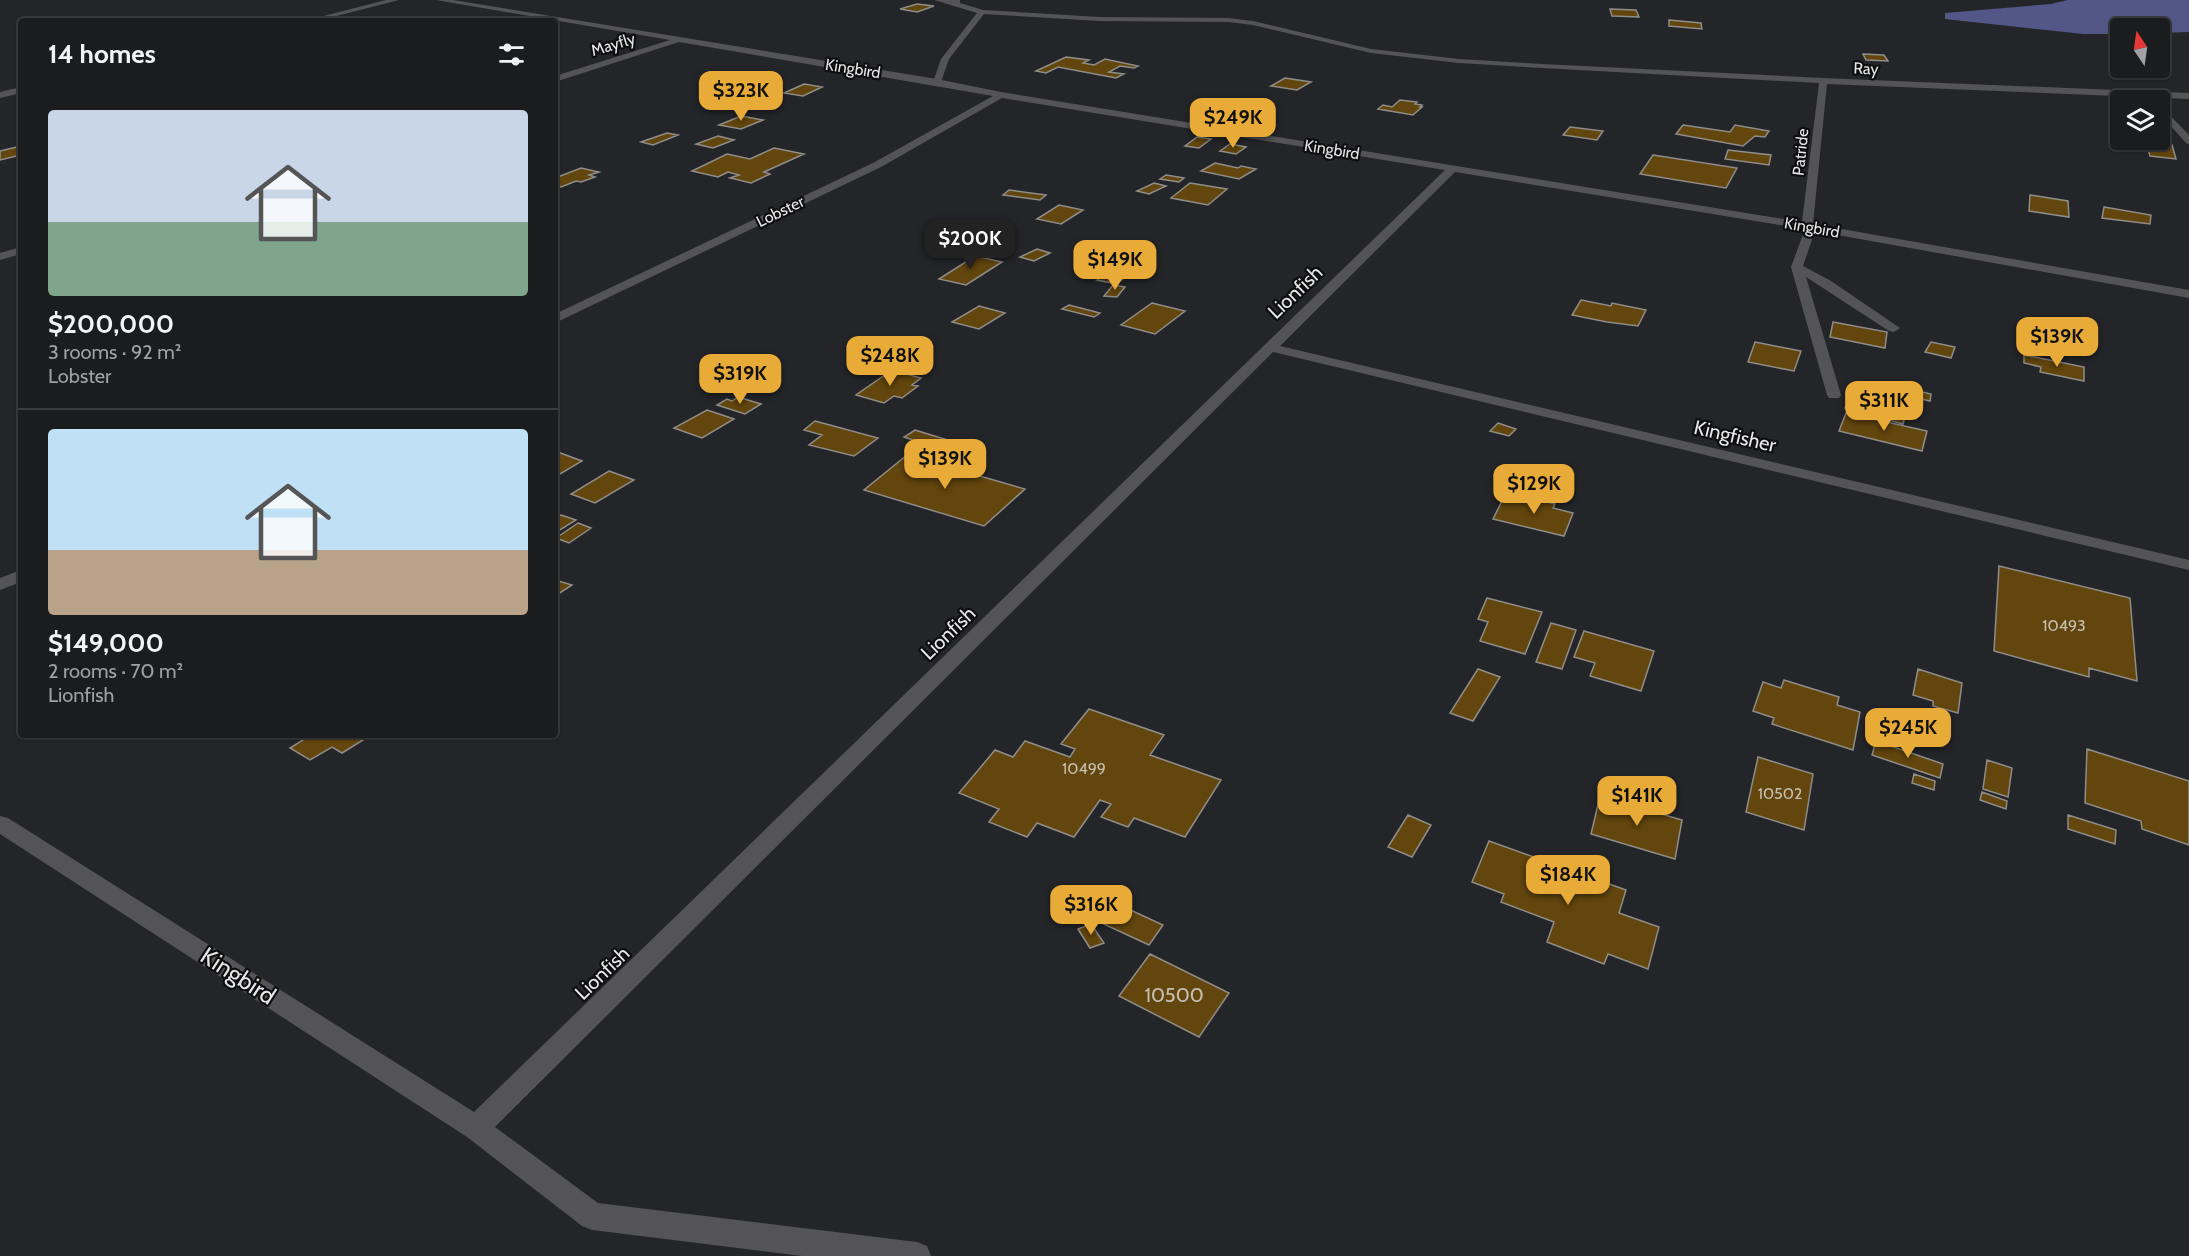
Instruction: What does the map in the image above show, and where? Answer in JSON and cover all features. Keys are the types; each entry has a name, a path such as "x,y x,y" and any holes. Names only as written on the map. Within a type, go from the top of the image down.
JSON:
{"street":[{"path":"320,18 395,0"},
{"name":"Kingbird","path":"440,0 548,18"},
{"name":"Ray","path":"938,0 956,2 982,12 1100,19 1228,20 1253,23 1371,51 1459,61 2110,95"},
{"path":"938,82 945,59 982,12"},
{"name":"Kingbird","path":"558,20 1452,170 1809,227 2189,294"},
{"name":"Mayfly","path":"558,78 681,40"},
{"name":"Patride","path":"1797,267 1809,227 1823,81"},
{"path":"0,96 18,91"},
{"name":"Lobster","path":"558,318 877,165 1001,95"},
{"name":"Ray","path":"2170,96 2189,96"},
{"path":"2170,119 2189,141"},
{"name":"Lionfish","path":"476,1128 1452,170"},
{"path":"0,257 18,251"},
{"path":"1797,267 1894,328"},
{"path":"1797,267 1834,395"},
{"name":"Kingfisher","path":"1271,348 2189,565"},
{"path":"0,585 18,576"},
{"name":"Kingbird","path":"0,824 476,1128 592,1216 917,1256"}],"water":[{"path":"2068,0 2189,0 2189,32 2170,33 2170,18 2110,18 2110,34 2083,34 1945,19 1945,13 2051,4"}],"building":[{"path":"917,4 934,6 917,12 900,9"},
{"path":"1610,9 1636,10 1639,17 1612,16"},
{"path":"1669,20 1701,23 1702,29 1669,26"},
{"path":"1863,54 1884,55 1888,61 1866,60"},
{"path":"1066,57 1089,60 1083,63 1094,65 1105,59 1138,66 1134,68 1120,66 1109,72 1124,74 1116,78 1058,67 1046,73 1036,71"},
{"path":"1285,78 1311,82 1297,90 1271,86"},
{"path":"804,84 822,87 803,96 784,93"},
{"path":"733,95 742,96 724,104 715,102"},
{"path":"1400,100 1417,102 1415,104 1422,105 1420,107 1422,107 1413,115 1378,109 1383,105 1392,107"},
{"path":"741,116 763,120 741,129 719,125"},
{"path":"1683,125 1730,132 1735,125 1769,131 1765,137 1755,136 1743,146 1676,134"},
{"path":"1570,127 1603,131 1597,140 1563,135"},
{"path":"667,133 678,135 653,145 641,142"},
{"path":"718,136 734,140 713,148 696,144"},
{"path":"1197,137 1211,139 1199,148 1185,146"},
{"path":"1230,144 1246,147 1236,154 1220,151"},
{"path":"2170,145 2172,145 2176,159 2150,156 2148,150 2170,150"},
{"path":"18,147 18,156 0,160 0,151"},
{"path":"774,148 804,154 764,172 770,174 751,183 730,178 739,175 728,172 718,177 692,171 727,154 750,159"},
{"path":"1728,150 1771,155 1769,165 1725,159"},
{"path":"1653,155 1737,168 1726,188 1640,174"},
{"path":"1215,163 1256,169 1239,179 1201,171"},
{"path":"581,168 599,172 589,175 595,177 561,187 558,186 558,177"},
{"path":"1166,175 1184,178 1179,182 1160,179"},
{"path":"1154,183 1166,186 1149,194 1137,191"},
{"path":"1190,183 1227,189 1208,205 1171,198"},
{"path":"1009,190 1046,195 1040,200 1003,195"},
{"path":"2030,195 2068,201 2069,217 2029,211"},
{"path":"1059,205 1083,210 1061,224 1037,219"},
{"path":"2104,207 2151,215 2150,224 2102,218"},
{"path":"1037,249 1050,253 1034,261 1020,257"},
{"path":"975,256 1002,262 966,285 939,279"},
{"path":"1114,268 1133,272 1116,284 1097,280"},
{"path":"1113,285 1125,287 1117,297 1104,296"},
{"path":"1581,300 1646,310 1638,326 1607,322 1572,315"},
{"path":"1152,303 1185,311 1155,334 1121,325"},
{"path":"1069,305 1100,313 1094,317 1062,309"},
{"path":"979,306 1005,313 979,329 952,322"},
{"path":"1833,322 1887,332 1885,348 1830,337"},
{"path":"1755,342 1801,351 1794,371 1748,362"},
{"path":"1931,342 1955,347 1951,358 1925,352"},
{"path":"2024,355 2084,367 2084,381 2040,372 2041,367 2024,363"},
{"path":"892,370 921,378 912,385 918,386 902,398 894,396 884,403 856,395"},
{"path":"1852,389 1909,402 1903,424 1845,408"},
{"path":"1909,389 1931,394 1930,401 1908,396"},
{"path":"738,397 761,404 745,414 717,405 727,399 732,401"},
{"path":"707,410 734,419 702,438 674,428"},
{"path":"1846,413 1927,431 1922,451 1839,431"},
{"path":"815,421 878,438 854,456 809,445 822,435 804,430"},
{"path":"1498,423 1516,429 1509,436 1490,431"},
{"path":"915,430 977,449 966,458 904,437"},
{"path":"558,452 582,461 558,475"},
{"path":"907,455 1025,489 984,526 864,490"},
{"path":"609,471 634,480 595,503 571,494"},
{"path":"1523,496 1555,504 1553,508 1573,513 1564,536 1493,519 1504,497 1520,501"},
{"path":"561,515 576,520 558,531 558,517"},
{"path":"578,523 591,528 569,543 558,539"},
{"path":"1999,566 2130,598 2137,681 2089,668 2089,677 1994,651"},
{"path":"558,581 572,585 558,594"},
{"path":"1487,598 1542,612 1525,654 1480,641 1488,622 1478,619"},
{"path":"1551,623 1576,630 1562,669 1536,662"},
{"path":"1584,631 1654,651 1641,691 1590,676 1595,663 1574,657"},
{"path":"1478,669 1500,677 1473,721 1450,713"},
{"path":"1918,669 1962,683 1958,713 1933,706 1933,701 1913,695"},
{"path":"1784,680 1839,697 1837,705 1860,712 1853,750 1772,724 1774,718 1753,711 1763,682 1781,688"},
{"path":"1089,709 1164,735 1150,755 1221,780 1185,837 1134,818 1128,827 1101,817 1111,804 1100,800 1074,837 1037,823 1027,837 989,822 999,809 959,793 995,750 1013,757 1025,741 1070,757 1075,749 1061,744"},
{"path":"306,738 366,738 342,753 332,747 310,760 290,748"},
{"path":"1876,741 1943,764 1940,778 1872,755"},
{"path":"2087,749 2189,781 2189,845 2142,829 2141,821 2085,803"},
{"path":"1758,757 1813,774 1804,830 1746,812"},
{"path":"1987,760 2012,768 2008,797 1983,789"},
{"path":"1914,774 1935,781 1934,790 1912,783"},
{"path":"1982,792 2007,801 2006,809 1980,800"},
{"path":"1600,796 1682,820 1675,859 1591,834"},
{"path":"1408,815 1431,825 1412,857 1388,847"},
{"path":"2068,815 2116,830 2115,844 2068,829"},
{"path":"1489,841 1626,890 1619,913 1659,927 1648,969 1608,954 1604,964 1547,942 1554,922 1501,902 1504,894 1472,882"},
{"path":"1109,900 1163,925 1149,945 1095,920"},
{"path":"1091,924 1104,943 1090,948 1078,929"},
{"path":"1150,954 1229,993 1199,1037 1119,996"}]}
